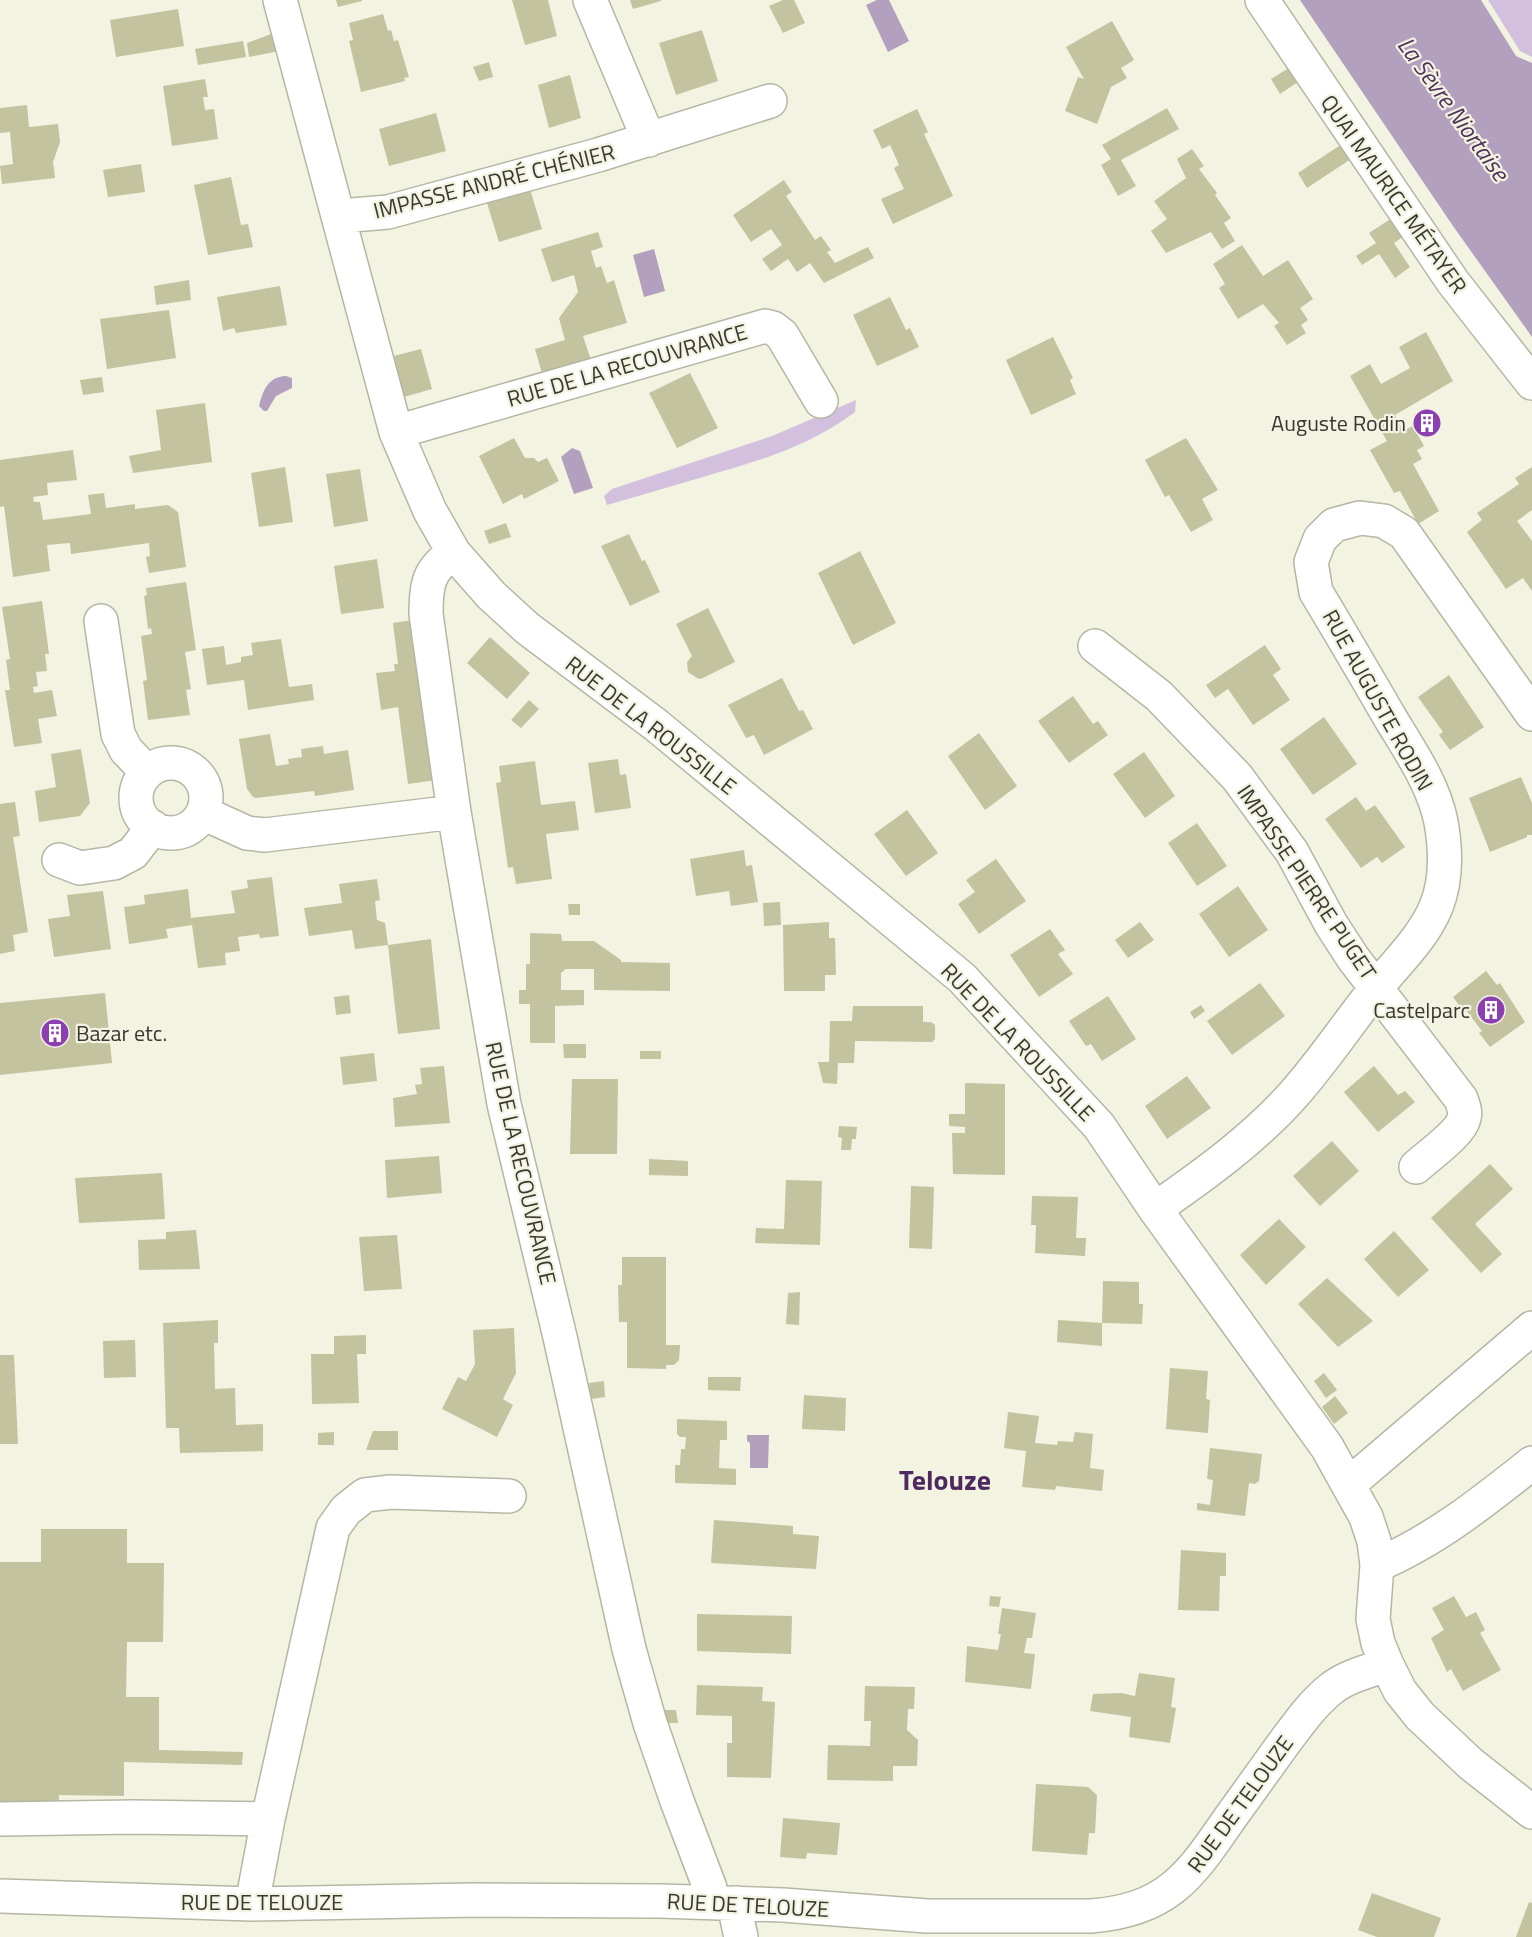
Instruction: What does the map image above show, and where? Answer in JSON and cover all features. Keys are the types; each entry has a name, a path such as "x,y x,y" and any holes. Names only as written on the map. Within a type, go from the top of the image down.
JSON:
{"street":[{"path":"280,0 396,432 430,512 454,553"},
{"path":"590,0 649,140"},
{"name":"QUAI MAURICE MÉTAYER","path":"1262,0 1453,282 1532,383"},
{"name":"IMPASSE ANDRÉ CHÉNIER","path":"339,219 352,215 388,212 649,140 770,101"},
{"name":"RUE DE LA RECOUVRANCE","path":"396,432 765,326 773,328 782,335 821,401"},
{"name":"RUE AUGUSTE RODIN","path":"1155,1209 1204,1175 1285,1103 1322,1061 1377,987 1426,927 1436,906 1443,881 1445,853 1441,820 1431,791 1316,592 1311,562 1320,539 1334,525 1360,518 1384,520 1404,533 1532,714"},
{"name":"RUE DE LA RECOUVRANCE","path":"454,553 434,569 428,582 426,614 454,812 504,1104 560,1336 629,1649 650,1723 710,1888 737,1919 741,1937"},
{"name":"RUE DE LA ROUSSILLE","path":"454,553 483,586 527,628 656,725 962,978 1099,1126 1155,1209 1327,1447 1366,1517 1374,1541 1377,1565 1373,1619 1378,1643 1400,1691 1420,1716 1472,1764 1532,1812"},
{"path":"101,621 118,734 126,750 147,772"},
{"name":"IMPASSE PIERRE PUGET","path":"1095,646 1159,696 1237,777 1288,844 1331,924 1353,958 1461,1099 1464,1120 1458,1130 1416,1167"},
{"path":"177,763 188,766 203,782 206,803 203,813 196,823 186,830 175,833 163,832 144,820 136,801 137,790 147,772 156,766 177,763"},
{"path":"203,813 247,833 265,835 454,812"},
{"path":"59,860 80,868 114,863 133,853 153,827"},
{"path":"1348,1485 1532,1328"},
{"path":"1377,1565 1406,1553 1476,1508 1532,1463"},
{"path":"252,1905 268,1819 333,1528 346,1510 366,1495 391,1492 509,1496"},
{"name":"RUE DE TELOUZE","path":"0,1896 252,1905 473,1900 724,1903 927,1916 1116,1914 1165,1894 1182,1882 1197,1866 1314,1704 1334,1687 1354,1676 1387,1665"},
{"path":"0,1819 134,1817 268,1819"}],"shaded area":[{"path":"1488,0 1532,0 1532,57 1520,51"},
{"path":"856,400 855,412 821,434 787,450 607,505 604,496 612,489 772,436"}],"water":[{"path":"877,0 889,0 909,41 888,52 866,5"},
{"name":"La Sèvre Niortaise","path":"1300,0 1481,0 1516,56 1532,63 1532,337 1453,226"},
{"path":"654,249 665,291 644,297 633,255"},
{"path":"286,376 292,378 292,388 276,396 267,411 264,411 259,406 267,385 275,379"},
{"path":"572,448 580,451 593,488 574,494 561,457"},
{"path":"747,1435 769,1435 768,1468 750,1468 750,1443 747,1441"}],"building":[{"path":"336,0 362,0 362,1 338,7"},
{"path":"512,0 548,0 557,36 525,45"},
{"path":"630,0 661,0 661,1 633,9"},
{"path":"783,0 794,0 805,23 783,33 769,6"},
{"path":"178,9 184,46 116,57 110,20"},
{"path":"383,14 388,31 391,30 394,41 398,40 409,77 404,78 405,81 361,92 349,41 353,40 349,23"},
{"path":"1112,21 1134,60 1121,68 1127,78 1111,87 1097,124 1065,111 1078,77 1084,79 1066,47"},
{"path":"702,30 718,81 676,95 659,43"},
{"path":"279,31 284,50 249,57 247,43"},
{"path":"243,41 246,57 198,65 195,49"},
{"path":"489,62 493,77 479,81 473,67"},
{"path":"1292,66 1301,80 1280,94 1271,79"},
{"path":"570,75 581,118 549,128 538,85"},
{"path":"205,79 208,97 203,97 205,110 214,109 218,139 172,146 163,86"},
{"path":"27,105 29,127 58,124 60,142 53,162 55,178 2,184 0,166 13,164 10,132 0,133 0,108"},
{"path":"1167,108 1179,129 1121,160 1136,186 1118,196 1101,165 1111,159 1102,145"},
{"path":"917,109 928,132 924,134 953,196 893,224 881,199 904,189 894,168 899,165 890,145 882,149 873,130"},
{"path":"436,113 446,151 389,166 379,129"},
{"path":"1345,142 1354,157 1307,188 1298,173"},
{"path":"1192,149 1204,166 1199,169 1217,193 1215,195 1231,218 1224,223 1235,241 1222,249 1211,232 1166,253 1151,231 1167,219 1154,201 1186,178 1177,159"},
{"path":"141,164 145,192 108,197 103,170"},
{"path":"231,177 241,225 248,224 253,247 208,255 194,185"},
{"path":"784,180 792,192 786,196 815,240 821,236 831,250 827,252 835,263 868,247 874,258 824,283 810,263 797,272 788,259 771,271 762,259 782,245 771,229 751,242 733,215"},
{"path":"530,189 542,229 499,242 487,203"},
{"path":"1395,216 1407,234 1394,243 1410,267 1395,278 1379,254 1362,265 1356,256 1376,243 1369,233"},
{"path":"598,232 603,247 591,251 596,268 601,266 607,283 614,280 627,323 583,336 592,363 543,377 535,349 565,340 559,318 578,292 574,275 552,282 541,249"},
{"path":"1242,245 1263,276 1288,260 1313,299 1300,308 1308,320 1301,325 1306,333 1287,345 1274,326 1279,323 1263,304 1238,319 1219,288 1225,284 1213,264"},
{"path":"189,280 191,300 156,305 154,286"},
{"path":"280,286 287,325 236,333 234,328 223,331 217,297"},
{"path":"890,297 906,330 910,328 919,347 877,366 853,315"},
{"path":"169,310 176,358 107,369 100,319"},
{"path":"1426,332 1453,381 1395,415 1403,431 1413,426 1424,446 1417,450 1422,459 1413,464 1439,511 1418,524 1400,491 1394,493 1370,450 1387,441 1350,376 1370,364 1381,384 1410,368 1399,347"},
{"path":"1053,337 1073,378 1070,380 1076,394 1031,415 1006,360"},
{"path":"421,349 432,389 404,397 394,356"},
{"path":"690,373 718,428 677,448 649,393"},
{"path":"102,377 104,392 83,395 80,380"},
{"path":"205,403 212,462 133,473 129,456 161,450 156,410"},
{"name":"Auguste Rodin","path":"1431,416 1435,424 1423,430 1419,422"},
{"path":"514,438 525,458 534,458 538,462 547,458 559,481 524,499 522,494 503,504 479,456"},
{"path":"1186,438 1218,490 1202,499 1213,520 1191,532 1169,495 1165,497 1145,460"},
{"path":"73,450 77,480 47,483 48,495 33,497 34,502 40,502 43,520 91,514 88,495 104,493 106,508 135,504 135,509 168,505 178,512 186,567 149,573 146,557 150,556 149,543 71,554 70,543 47,545 50,571 13,577 4,506 0,507 0,460"},
{"path":"285,467 293,522 259,527 251,473"},
{"path":"1532,467 1532,510 1517,521 1532,541 1532,591 1523,578 1506,589 1467,532 1482,520 1477,513 1519,484 1515,478"},
{"path":"360,469 368,521 334,527 326,474"},
{"path":"506,523 511,537 489,544 484,531"},
{"path":"629,534 642,561 645,560 660,592 630,606 601,546"},
{"path":"860,551 896,623 853,645 818,573"},
{"path":"377,559 384,608 341,614 334,566"},
{"path":"186,582 196,650 185,652 191,689 186,690 190,715 148,720 143,681 147,680 141,636 152,634 151,628 148,629 144,596 147,595 146,588"},
{"path":"42,601 49,654 45,654 47,671 36,672 38,686 33,687 34,693 52,690 57,716 38,719 42,743 14,747 5,690 10,690 6,660 10,659 2,607"},
{"path":"708,608 735,662 701,679 688,672 687,662 692,656 676,624"},
{"path":"413,620 436,780 408,784 398,707 381,710 376,673 395,671 394,664 398,664 393,623"},
{"path":"490,637 530,673 507,699 467,663"},
{"path":"281,639 289,687 312,684 314,700 248,710 244,680 207,685 202,649 224,646 226,665 241,662 241,657 253,655 251,643"},
{"path":"1265,645 1281,669 1273,675 1290,700 1253,725 1228,689 1215,698 1206,685"},
{"path":"1449,675 1484,727 1450,750 1439,735 1443,732 1418,697"},
{"path":"782,678 799,711 803,710 813,729 764,755 754,735 746,738 728,705"},
{"path":"1073,696 1093,724 1098,721 1108,735 1069,763 1038,721"},
{"path":"529,700 539,709 521,728 511,720"},
{"path":"1324,717 1357,764 1313,795 1280,749"},
{"path":"979,733 1017,786 985,810 948,756"},
{"path":"270,734 276,766 289,764 288,759 302,757 301,749 323,746 324,754 348,750 354,790 315,796 314,791 253,797 247,789 239,739"},
{"path":"81,749 90,803 80,816 39,822 35,791 56,787 51,754"},
{"path":"1144,752 1175,796 1145,818 1113,774"},
{"path":"618,759 620,775 626,774 631,808 595,813 588,763"},
{"path":"535,761 541,805 575,801 579,830 546,834 552,879 516,884 513,867 508,868 496,783 501,782 499,766"},
{"path":"1521,777 1532,803 1532,835 1527,835 1527,837 1490,852 1469,798"},
{"path":"1356,797 1366,811 1375,805 1405,847 1382,863 1377,857 1361,868 1325,819"},
{"path":"15,802 20,836 13,837 28,932 13,935 15,951 0,954 0,804"},
{"path":"907,810 938,853 906,876 874,834"},
{"path":"1197,823 1227,866 1197,886 1168,843"},
{"path":"744,850 746,866 752,865 758,902 731,906 729,891 696,896 690,859"},
{"path":"996,859 1026,901 979,934 958,904 975,892 966,880"},
{"path":"272,877 279,936 260,938 259,934 238,937 240,951 225,953 226,965 198,968 192,925 166,929 168,938 129,944 124,907 145,904 144,895 188,889 191,918 235,913 231,891 248,888 247,880"},
{"path":"377,879 380,900 375,901 377,920 385,923 388,945 355,949 352,930 309,936 304,908 342,903 339,884"},
{"path":"1238,886 1268,930 1229,957 1199,914"},
{"path":"103,891 111,949 54,957 48,919 70,916 67,895"},
{"path":"780,902 781,925 764,926 763,903"},
{"path":"568,904 580,904 580,915 569,915"},
{"path":"829,922 829,938 835,938 836,975 825,975 825,991 784,991 783,925"},
{"path":"1140,922 1154,940 1128,958 1115,940"},
{"path":"1050,929 1065,950 1058,954 1073,974 1039,997 1010,955"},
{"path":"530,933 561,934 562,941 594,941 621,962 670,963 670,991 594,990 594,969 566,969 561,973 561,990 584,990 584,1005 555,1006 555,1043 530,1043 530,1004 519,1004 519,990 526,990 526,964 530,964"},
{"path":"431,939 440,1029 398,1034 388,945"},
{"name":"Castelparc","path":"1486,971 1497,985 1500,983 1525,1022 1490,1047 1479,1033 1482,1031 1453,997"},
{"path":"1260,983 1285,1016 1232,1055 1207,1021"},
{"name":"Bazar etc.","path":"105,993 112,1063 0,1075 0,1003"},
{"path":"349,995 351,1013 336,1015 334,997"},
{"path":"1108,996 1136,1039 1102,1061 1091,1044 1086,1046 1069,1021"},
{"path":"1201,1005 1205,1011 1194,1019 1190,1012"},
{"path":"853,1006 923,1006 923,1022 931,1022 935,1025 935,1039 932,1042 855,1041 854,1063 838,1063 837,1084 823,1083 818,1062 829,1062 830,1021 852,1021"},
{"path":"563,1044 586,1044 586,1058 564,1058"},
{"path":"640,1051 661,1051 661,1059 640,1059"},
{"path":"374,1053 377,1081 343,1085 340,1057"},
{"path":"444,1066 450,1123 395,1127 393,1098 417,1094 415,1085 422,1084 420,1068"},
{"path":"1374,1066 1398,1095 1405,1091 1415,1102 1378,1132 1344,1092"},
{"path":"1187,1076 1211,1108 1167,1139 1145,1106"},
{"path":"572,1079 618,1079 617,1154 570,1154"},
{"path":"965,1083 1005,1084 1005,1175 953,1174 952,1133 965,1133 965,1127 949,1126 949,1114 965,1114"},
{"path":"839,1126 857,1127 856,1139 852,1139 851,1150 841,1150 842,1138 838,1137"},
{"path":"1332,1141 1359,1171 1320,1206 1293,1176"},
{"path":"439,1156 442,1193 387,1198 385,1160"},
{"path":"649,1159 688,1161 688,1176 649,1175"},
{"path":"1490,1164 1513,1189 1475,1224 1502,1254 1481,1273 1431,1218"},
{"path":"162,1173 165,1219 79,1223 75,1178"},
{"path":"786,1180 822,1181 820,1245 755,1243 756,1228 784,1229"},
{"path":"911,1186 934,1187 932,1249 909,1248"},
{"path":"1032,1196 1078,1197 1076,1238 1086,1238 1085,1256 1035,1253 1036,1225 1031,1225"},
{"path":"1279,1219 1306,1247 1266,1285 1240,1255"},
{"path":"196,1230 200,1269 139,1270 138,1240 166,1239 166,1232"},
{"path":"1394,1231 1429,1270 1398,1297 1364,1259"},
{"path":"397,1235 402,1289 364,1291 359,1237"},
{"path":"622,1257 666,1257 666,1345 680,1345 679,1360 674,1365 666,1365 666,1369 627,1368 627,1322 619,1322 618,1285 622,1285"},
{"path":"1327,1278 1373,1321 1338,1347 1298,1304"},
{"path":"1103,1281 1139,1282 1139,1304 1143,1304 1142,1324 1102,1323"},
{"path":"800,1292 799,1325 786,1324 788,1293"},
{"path":"218,1320 218,1343 214,1343 215,1389 235,1388 236,1425 263,1424 263,1451 180,1453 179,1428 166,1428 163,1323"},
{"path":"1058,1320 1102,1323 1102,1346 1057,1342"},
{"path":"514,1328 516,1373 503,1399 513,1405 497,1437 442,1409 458,1377 466,1381 475,1364 473,1330"},
{"path":"366,1335 366,1354 357,1354 359,1403 312,1404 311,1354 334,1354 334,1336"},
{"path":"135,1340 136,1377 104,1378 103,1341"},
{"path":"0,1355 14,1355 18,1444 0,1444"},
{"path":"1170,1368 1208,1371 1206,1399 1210,1400 1208,1433 1166,1429"},
{"path":"1324,1373 1337,1390 1326,1398 1314,1381"},
{"path":"708,1377 741,1377 740,1391 708,1390"},
{"path":"604,1381 605,1397 591,1399 589,1383"},
{"path":"804,1395 846,1398 845,1431 802,1429"},
{"path":"1335,1396 1348,1413 1334,1424 1322,1407"},
{"path":"1008,1412 1039,1416 1035,1443 1057,1445 1058,1441 1073,1442 1075,1432 1093,1434 1090,1468 1104,1470 1102,1491 1056,1486 1055,1490 1022,1487 1026,1451 1004,1448"},
{"path":"677,1419 727,1421 727,1440 720,1440 719,1468 736,1469 736,1485 675,1483 675,1465 680,1465 681,1449 685,1449 686,1437 680,1437 677,1434"},
{"path":"373,1431 398,1431 398,1450 366,1450"},
{"path":"334,1432 334,1445 318,1445 318,1433"},
{"path":"1210,1448 1262,1454 1259,1481 1255,1484 1249,1483 1245,1516 1197,1510 1197,1503 1210,1505 1213,1480 1207,1479"},
{"path":"714,1520 793,1526 793,1534 819,1536 816,1569 711,1563"},
{"path":"41,1529 127,1529 127,1563 164,1563 163,1642 127,1642 126,1697 159,1697 159,1750 243,1752 242,1765 124,1762 124,1796 59,1795 59,1803 0,1802 0,1562 41,1562"},
{"path":"1181,1550 1226,1553 1226,1576 1220,1576 1219,1611 1178,1610"},
{"path":"990,1596 1001,1597 999,1607 989,1606"},
{"path":"1454,1596 1466,1617 1476,1612 1485,1630 1480,1633 1501,1670 1463,1691 1451,1669 1447,1672 1431,1638 1444,1630 1432,1608"},
{"path":"1002,1608 1036,1613 1032,1638 1027,1638 1024,1653 1035,1654 1031,1689 965,1682 967,1646 998,1650"},
{"path":"697,1614 792,1616 791,1654 697,1651"},
{"path":"1139,1673 1175,1678 1171,1707 1176,1708 1170,1743 1129,1737 1131,1717 1090,1711 1093,1694 1121,1693 1135,1696"},
{"path":"697,1685 763,1687 762,1701 775,1702 771,1778 727,1777 727,1743 732,1743 732,1716 696,1715"},
{"path":"865,1686 915,1687 914,1709 908,1709 907,1730 918,1740 917,1766 893,1766 893,1781 827,1780 828,1745 870,1746 871,1721 864,1721"},
{"path":"661,1710 676,1710 678,1723 666,1723"},
{"path":"1036,1784 1088,1787 1097,1795 1095,1833 1089,1833 1087,1855 1032,1851"},
{"path":"783,1818 840,1823 837,1855 807,1853 806,1859 780,1857"},
{"path":"1372,1893 1441,1918 1434,1937 1377,1937 1358,1930"},
{"path":"1529,1902 1532,1903 1532,1937 1516,1937"}],"place":[{"name":"Auguste Rodin","path":"1427,423"},
{"name":"Castelparc","path":"1491,1010"},
{"name":"Bazar etc.","path":"55,1033"}],"district":[{"name":"Telouze","path":"945,1480"}]}
